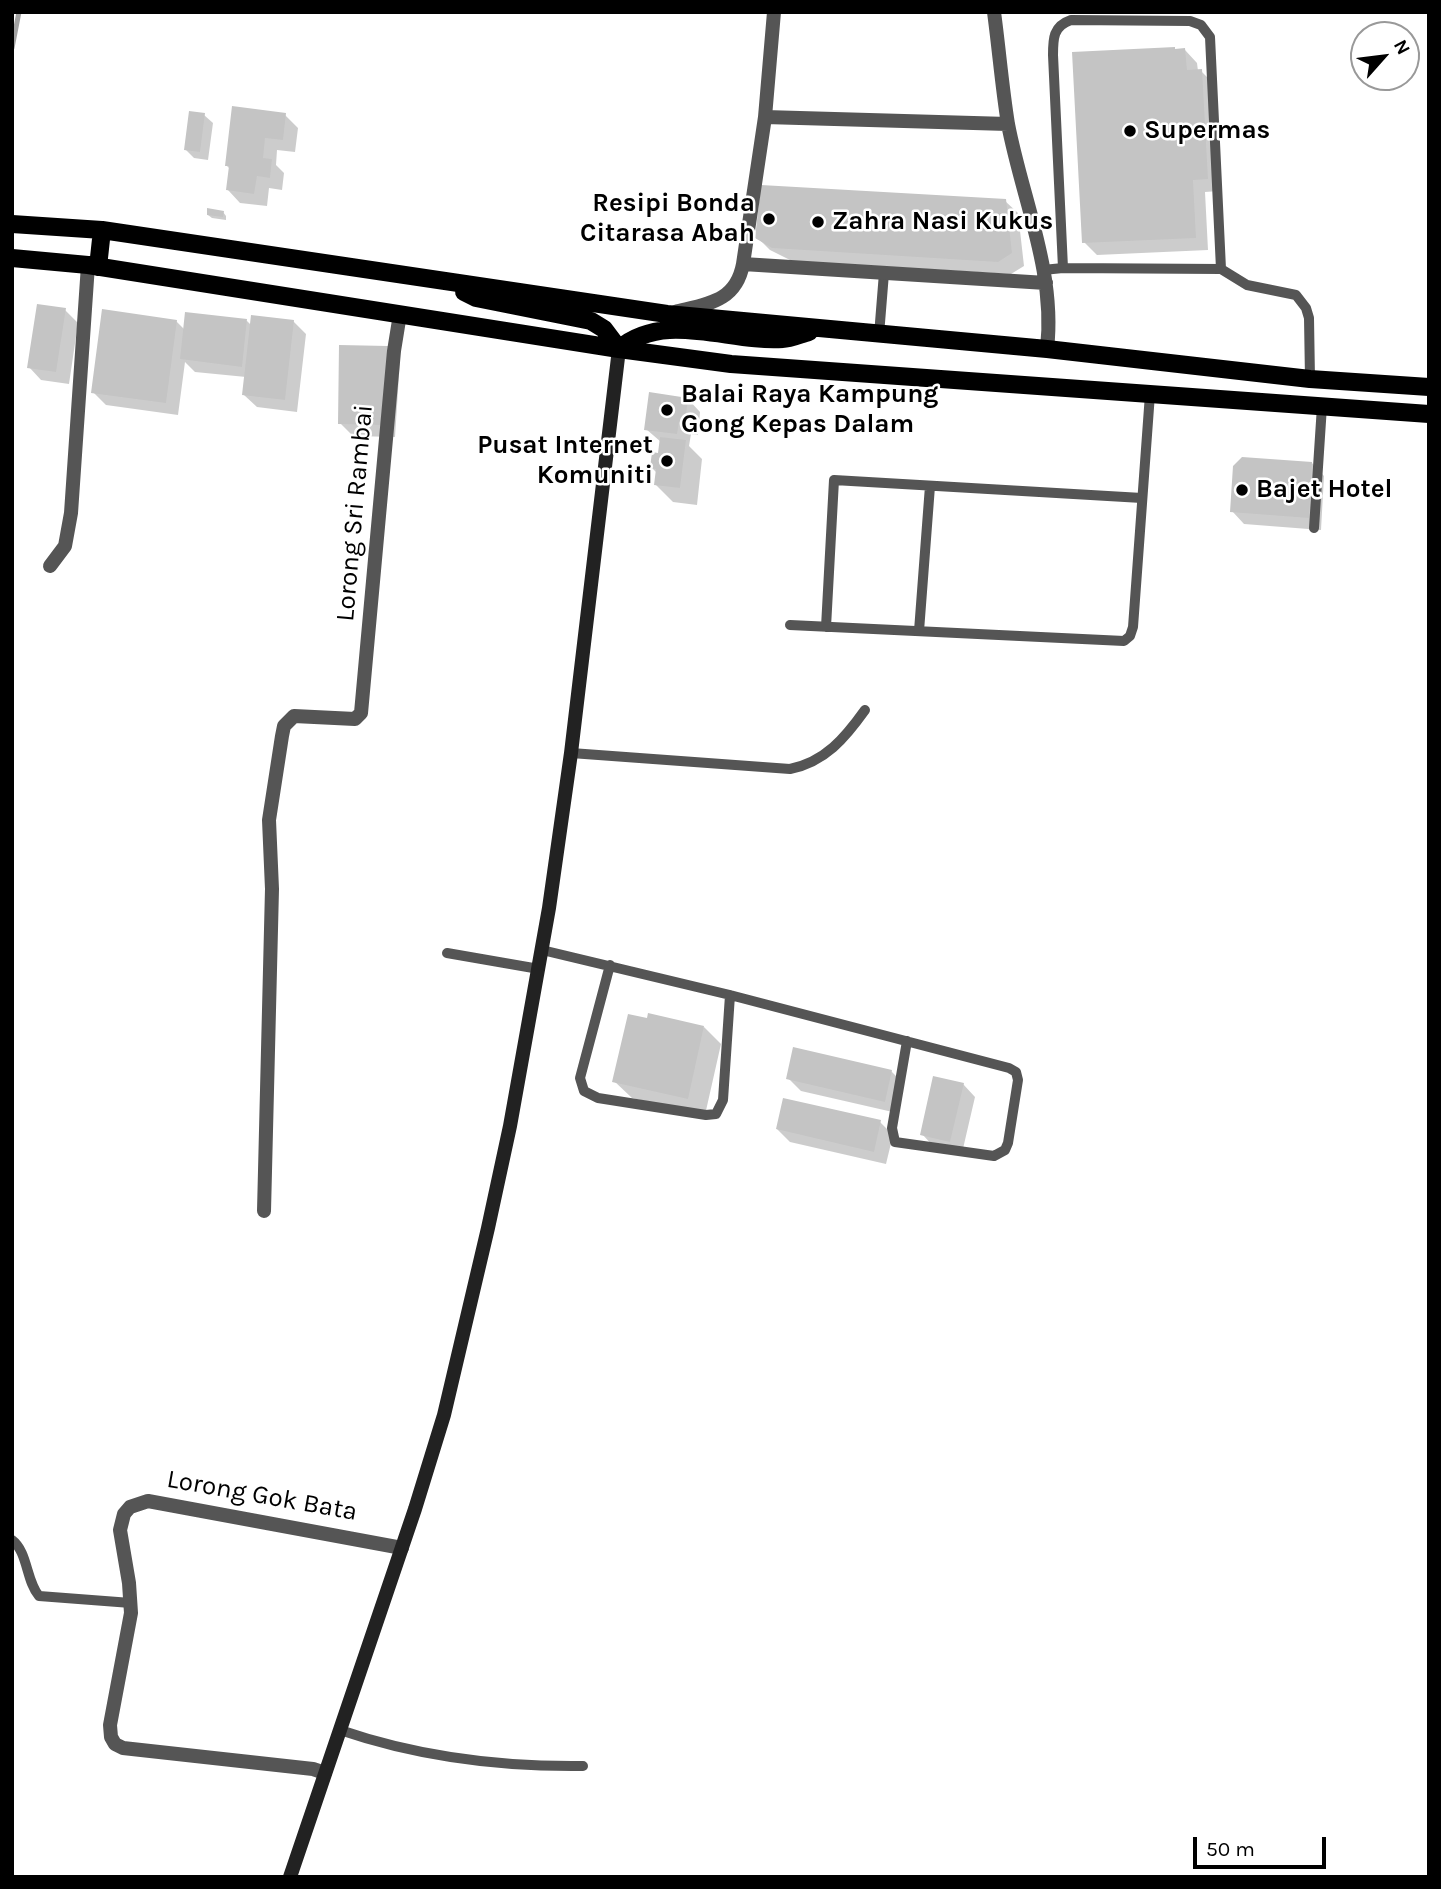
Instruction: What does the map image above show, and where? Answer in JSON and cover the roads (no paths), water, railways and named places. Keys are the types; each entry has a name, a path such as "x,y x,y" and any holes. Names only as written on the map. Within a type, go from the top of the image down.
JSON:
{"main road":[{"path":"12,224 102,230 667,314 1047,349 1310,379 1429,387"},
{"path":"93,266 102,230"},
{"path":"12,258 93,266 619,349 731,364 1429,414"},
{"path":"290,1877 442,1422 472,1301 510,1126 539,969 571,753 619,349 604,329 591,321 476,298 431,279"},
{"path":"619,349 634,338 649,333 682,330 784,339 817,329"}],"street":[{"path":"667,314 716,302 735,287 741,278 765,117 775,12"},
{"path":"995,12 1008,124 1045,277 1049,329 1047,349"},
{"path":"765,117 1008,124"},
{"path":"743,264 884,273 1045,277"},
{"path":"50,566 65,546 69,524 93,266"},
{"name":"Lorong Sri Rambai","path":"264,1210 272,889 269,820 284,726 294,716 355,719 360,716 394,351 400,314"},
{"name":"Lorong Gok Bata","path":"325,1773 313,1769 123,1748 115,1744 111,1737 111,1714 131,1603 120,1530 124,1514 130,1507 142,1501 167,1504 402,1548"}],"lane":[{"path":"1063,268 1053,55 1056,30 1061,24 1071,20 1195,17 1210,37 1221,269"},
{"path":"1045,277 1063,268 1221,269 1248,285 1296,295 1302,301 1309,318 1310,379"},
{"path":"879,335 884,273"},
{"path":"790,625 1124,641 1133,627 1150,394"},
{"path":"1314,528 1322,406"},
{"path":"826,627 834,480 1142,498"},
{"path":"919,631 930,486"},
{"path":"571,753 790,769 808,764 827,754 851,730 865,710"},
{"path":"542,950 730,995 907,1041 1009,1068 1016,1072 1018,1080 1005,1150 994,1156 895,1142 892,1128 907,1041"},
{"path":"447,953 539,969"},
{"path":"610,965 580,1078 584,1091 598,1098 706,1115 716,1114 723,1100 730,995"},
{"path":"12,1540 18,1546 34,1588 40,1596 131,1603"},
{"path":"340,1730 400,1748 472,1761 583,1766"}],"waterway":[{"path":"12,48 19,12"}],"place":[{"name":"Supermas","path":"1130,131"},
{"name":"Resipi Bonda Citarasa Abah","path":"769,219"},
{"name":"Zahra Nasi Kukus","path":"818,222"},
{"name":"Balai Raya Kampung Gong Kepas Dalam","path":"667,410"},
{"name":"Pusat Internet Komuniti","path":"667,461"},
{"name":"Bajet Hotel","path":"1242,490"}]}
